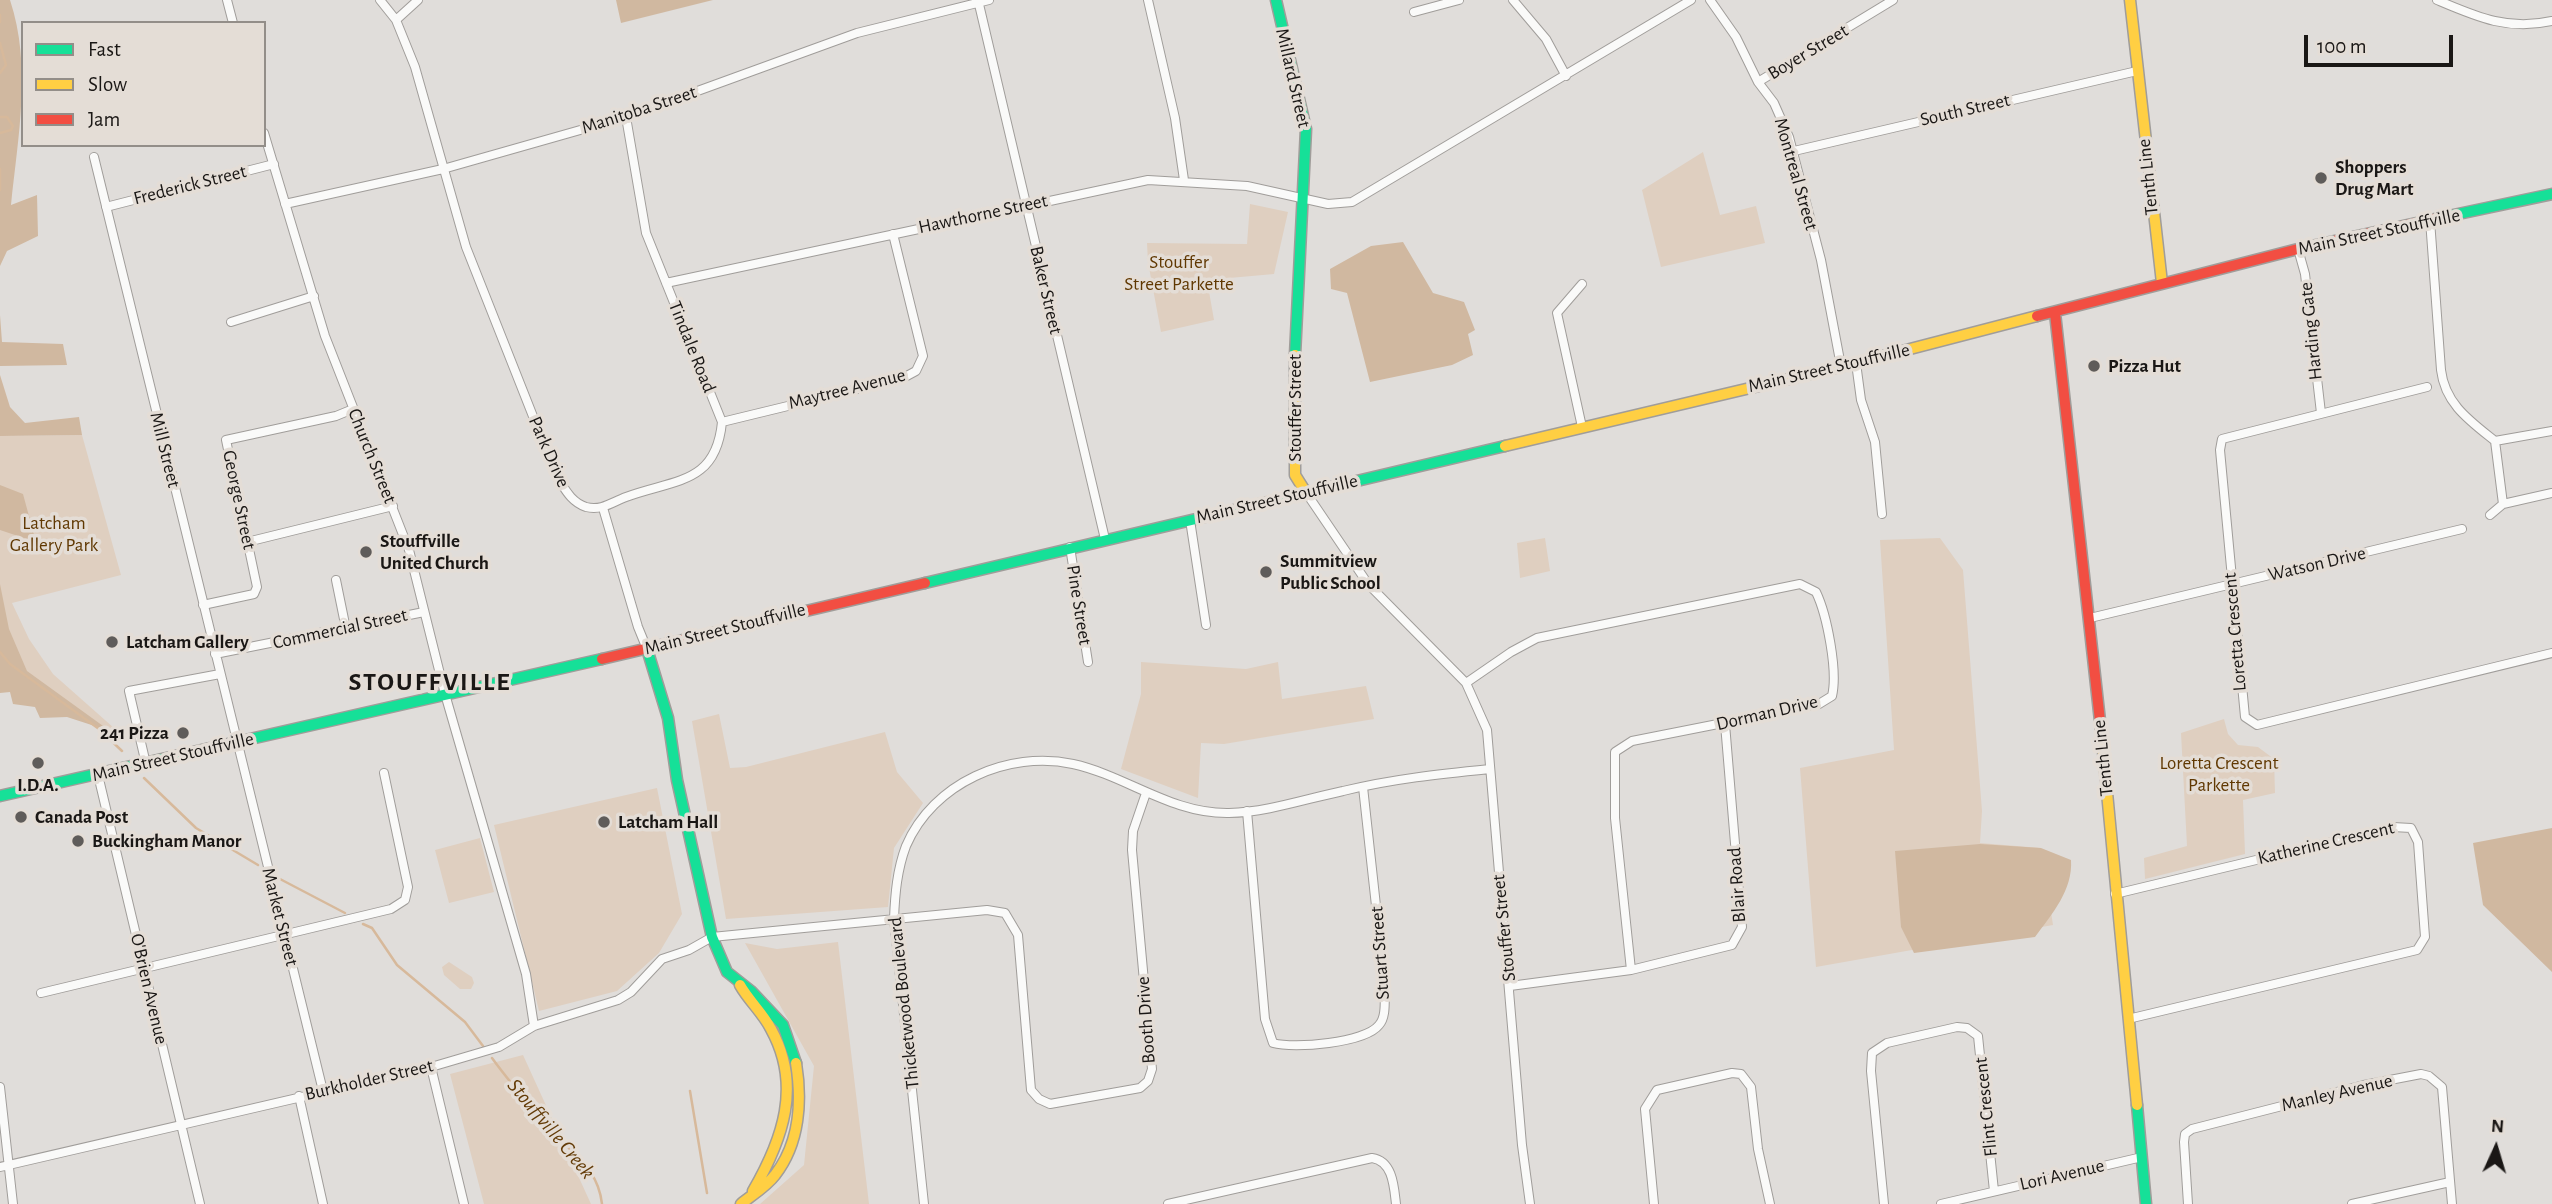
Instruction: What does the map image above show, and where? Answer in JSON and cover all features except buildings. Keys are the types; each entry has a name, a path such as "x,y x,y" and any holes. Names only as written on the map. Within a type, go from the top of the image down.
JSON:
{"main road":[{"name":"Millard Street","path":"1276,0 1306,129 1301,199"},
{"name":"Tenth Line","path":"2130,0 2162,283"},
{"name":"Main Street Stouffville","path":"0,794 99,775 647,649 1105,538 1856,363 2298,249 2552,194"},
{"name":"Stouffer Street","path":"1301,199 1293,386 1295,475 1305,491"},
{"name":"Tenth Line","path":"2055,313 2090,618 2146,1204"},
{"path":"647,649 668,718 677,780 712,937 727,972 740,985 751,991 783,1025 796,1061 801,1094 793,1141 775,1176 744,1202"}],"street":[{"path":"227,0 232,21"},
{"name":"Park Drive","path":"380,0 396,20 415,67 466,247 557,477 574,501 583,506 603,508"},
{"path":"396,20 418,0"},
{"name":"Manitoba Street","path":"285,204 443,169 626,117 857,33 989,0"},
{"path":"1148,0 1175,118 1184,180"},
{"path":"1414,12 1459,0"},
{"path":"1513,0 1546,39 1566,76"},
{"path":"1301,199 1341,204 1369,194 1691,0"},
{"name":"Montreal Street","path":"1710,0 1735,37 1758,82 1774,103 1794,151 1821,260 1841,366"},
{"name":"Boyer Street","path":"1758,82 1894,0"},
{"path":"2437,0 2498,24 2518,26 2552,21"},
{"name":"Baker Street","path":"979,1 1105,538"},
{"name":"South Street","path":"1794,151 2137,71"},
{"name":"Tindale Road","path":"626,117 641,213 656,262 722,422"},
{"name":"Church Street","path":"266,139 314,296 353,409 409,550 445,694 526,974 534,1026"},
{"name":"Mill Street","path":"94,157 236,742"},
{"name":"Frederick Street","path":"106,207 274,164"},
{"name":"Hawthorne Street","path":"666,282 1128,183 1184,180 1247,186 1301,199"},
{"path":"2430,220 2442,383 2462,415 2495,440 2552,432"},
{"name":"Maytree Avenue","path":"722,422 903,378 916,371 923,356 893,233"},
{"name":"Harding Gate","path":"2298,249 2305,274 2321,413"},
{"path":"1582,284 1557,313 1582,427"},
{"path":"231,322 314,296"},
{"path":"1856,363 1861,400 1874,442 1882,514"},
{"name":"Loretta Crescent","path":"2427,387 2222,439 2220,450 2241,707 2249,722 2258,724 2552,653"},
{"name":"George Street","path":"203,605 254,594 257,587 223,439 336,416 353,409"},
{"path":"647,649 603,508 627,496 696,474 718,448 722,422"},
{"path":"2495,440 2503,504"},
{"name":"Stouffer Street","path":"1305,491 1368,584 1466,683 1487,730 1530,1204"},
{"path":"2490,515 2503,504 2552,493"},
{"path":"247,542 393,506"},
{"path":"1190,520 1206,625"},
{"name":"Watson Drive","path":"2090,618 2462,529"},
{"name":"Pine Street","path":"1070,547 1087,662"},
{"path":"336,580 346,629"},
{"name":"Dorman Drive","path":"1466,683 1537,638 1800,584 1816,592 1821,603 1834,671 1832,696 1819,704 1632,741 1615,752 1615,818 1631,970"},
{"name":"Commercial Street","path":"215,654 424,612"},
{"path":"146,764 129,691 220,674"},
{"name":"Blair Road","path":"1510,986 1631,970 1721,950 1731,945 1742,927 1725,724"},
{"name":"Market Street","path":"236,742 323,1091"},
{"name":"Thicketwood Boulevard","path":"924,1204 894,919 895,888 907,846 923,819 949,793 974,776 1007,764 1058,761 1093,770 1189,809 1211,812 1247,811 1434,773 1490,769"},
{"path":"41,993 388,910 405,900 408,887 384,773"},
{"name":"O'Brien Avenue","path":"99,775 200,1204"},
{"name":"Stuart Street","path":"1247,811 1265,1019 1273,1043 1288,1048 1359,1036 1378,1028 1383,1017 1385,988 1363,787"},
{"name":"Booth Drive","path":"894,919 987,910 1005,913 1018,935 1031,1090 1039,1100 1050,1104 1140,1088 1148,1081 1152,1069 1132,850 1133,831 1146,793"},
{"name":"Katherine Crescent","path":"2115,894 2393,827 2411,828 2418,842 2425,937 2417,950 2128,1019"},
{"path":"712,937 894,919"},
{"name":"Burkholder Street","path":"5,1166 431,1067 499,1047 534,1026 618,1000 631,992 662,959 689,950 712,937"},
{"name":"Flint Crescent","path":"1884,1204 1871,1071 1872,1053 1887,1043 1957,1027 1967,1028 1978,1036 1994,1191"},
{"path":"431,1067 464,1204"},
{"path":"1654,1204 1645,1109 1650,1097 1657,1090 1732,1073 1741,1074 1751,1087 1758,1149 1770,1204"},
{"name":"Manley Avenue","path":"2188,1204 2183,1142 2185,1134 2192,1129 2364,1085 2421,1074 2430,1076 2442,1087 2452,1204"},
{"path":"0,1087 5,1166 13,1204"},
{"path":"299,1096 323,1204"},
{"name":"Lori Avenue","path":"1941,1204 2142,1157"},
{"path":"1168,1204 1372,1158 1378,1159 1390,1170 1396,1204"},
{"path":"2352,1204 2450,1182"}],"green space":[{"path":"1703,152 1720,215 1756,206 1765,243 1661,267 1642,190"},
{"name":"Stouffer Street Parkette","path":"1250,204 1288,212 1274,274 1207,280 1214,320 1161,332 1147,243 1247,244"},
{"name":"Latcham Gallery Park","path":"82,435 121,575 12,603 29,639 53,674 114,728 99,729 31,681 0,647 0,436"},
{"path":"1545,538 1550,571 1520,578 1517,543"},
{"path":"1940,538 1963,570 1982,811 1980,843 2041,848 2053,925 1816,967 1800,768 1894,750 1880,540"},
{"path":"1141,662 1246,669 1278,662 1282,699 1366,686 1374,719 1224,744 1201,743 1198,798 1121,769 1141,694"},
{"path":"719,714 730,768 746,767 885,732 897,772 923,803 894,848 888,907 726,919 692,721"},
{"name":"Loretta Crescent Parkette","path":"2224,719 2228,734 2238,745 2258,747 2274,759 2275,793 2243,800 2245,854 2145,879 2144,858 2187,846 2181,733"},
{"path":"657,788 682,914 659,953 617,991 539,1011 494,825"},
{"path":"480,838 494,892 449,903 435,850"},
{"path":"838,942 869,1204 760,1204 804,1165 814,1066 745,943 777,949"},
{"path":"449,962 472,977 474,983 471,989 460,989 444,975 442,967"},
{"path":"523,1055 591,1204 484,1204 450,1074"}],"shaded area":[{"path":"0,0 10,0 17,25 21,63 20,128 11,205 37,195 38,236 7,251 0,266"},
{"path":"616,0 713,0 621,23"},
{"path":"1403,242 1433,293 1464,302 1475,330 1468,334 1473,355 1452,365 1370,382 1347,293 1331,289 1330,269 1371,246"},
{"path":"0,315 2,342 63,344 67,365 0,366"},
{"path":"0,375 10,407 25,423 79,417 82,435 0,436"},
{"path":"0,485 23,494 36,542 0,530"},
{"path":"0,584 9,629 27,671 110,731 67,717 40,718 35,707 13,704 10,692 0,693"},
{"path":"2552,828 2552,972 2483,905 2473,843"},
{"path":"1980,844 2041,848 2071,860 2069,881 2060,901 2035,937 1914,953 1901,927 1895,851"}],"waterway":[{"name":"Stouffville Creek","path":"0,15 0,22"},
{"name":"Stouffville Creek","path":"0,43 6,65 0,73"},
{"name":"Stouffville Creek","path":"0,117 7,117 13,126 11,130 0,133"},
{"name":"Stouffville Creek","path":"0,169 0,190"},
{"name":"Stouffville Creek","path":"0,652 10,664 99,729 122,751"},
{"name":"Stouffville Creek","path":"144,778 196,828 258,865"},
{"name":"Stouffville Creek","path":"280,879 345,913"},
{"name":"Stouffville Creek","path":"363,924 372,928 397,965 465,1022 483,1046"},
{"name":"Stouffville Creek","path":"492,1058 536,1113 590,1171 600,1192 602,1204"},
{"path":"690,1091 707,1193"}],"traffic: fast":[{"path":"1276,0 1306,129 1295,355"},
{"path":"2444,217 2552,194"},
{"path":"925,583 1505,446"},
{"path":"647,649 668,718 677,780 712,937 727,972 751,991 783,1025 796,1063"},
{"path":"0,796 602,659"},
{"path":"2137,1105 2146,1204"}],"traffic: slow":[{"path":"2130,0 2162,283"},
{"path":"1505,446 1856,363 2037,316"},
{"path":"1295,355 1295,475 1305,491"},
{"path":"2101,730 2137,1105"},
{"path":"740,985 768,1023 780,1050 787,1091 780,1132 753,1191"},
{"path":"741,1204 772,1179 790,1149 799,1106 796,1063"}],"traffic: jam":[{"path":"2037,316 2298,249 2444,217"},
{"path":"2055,313 2101,730"},
{"path":"602,659 925,583"}],"place":[{"name":"Shoppers Drug Mart","path":"2321,178"},
{"name":"Pizza Hut","path":"2094,366"},
{"name":"Stouffville United Church","path":"366,552"},
{"name":"Summitview Public School","path":"1266,572"},
{"name":"Latcham Gallery","path":"112,642"},
{"name":"241 Pizza","path":"183,733"},
{"name":"I.D.A.","path":"38,763"},
{"name":"Canada Post","path":"21,817"},
{"name":"Latcham Hall","path":"604,822"},
{"name":"Buckingham Manor","path":"78,841"}],"district":[{"name":"STOUFFVILLE","path":"430,682"}]}
